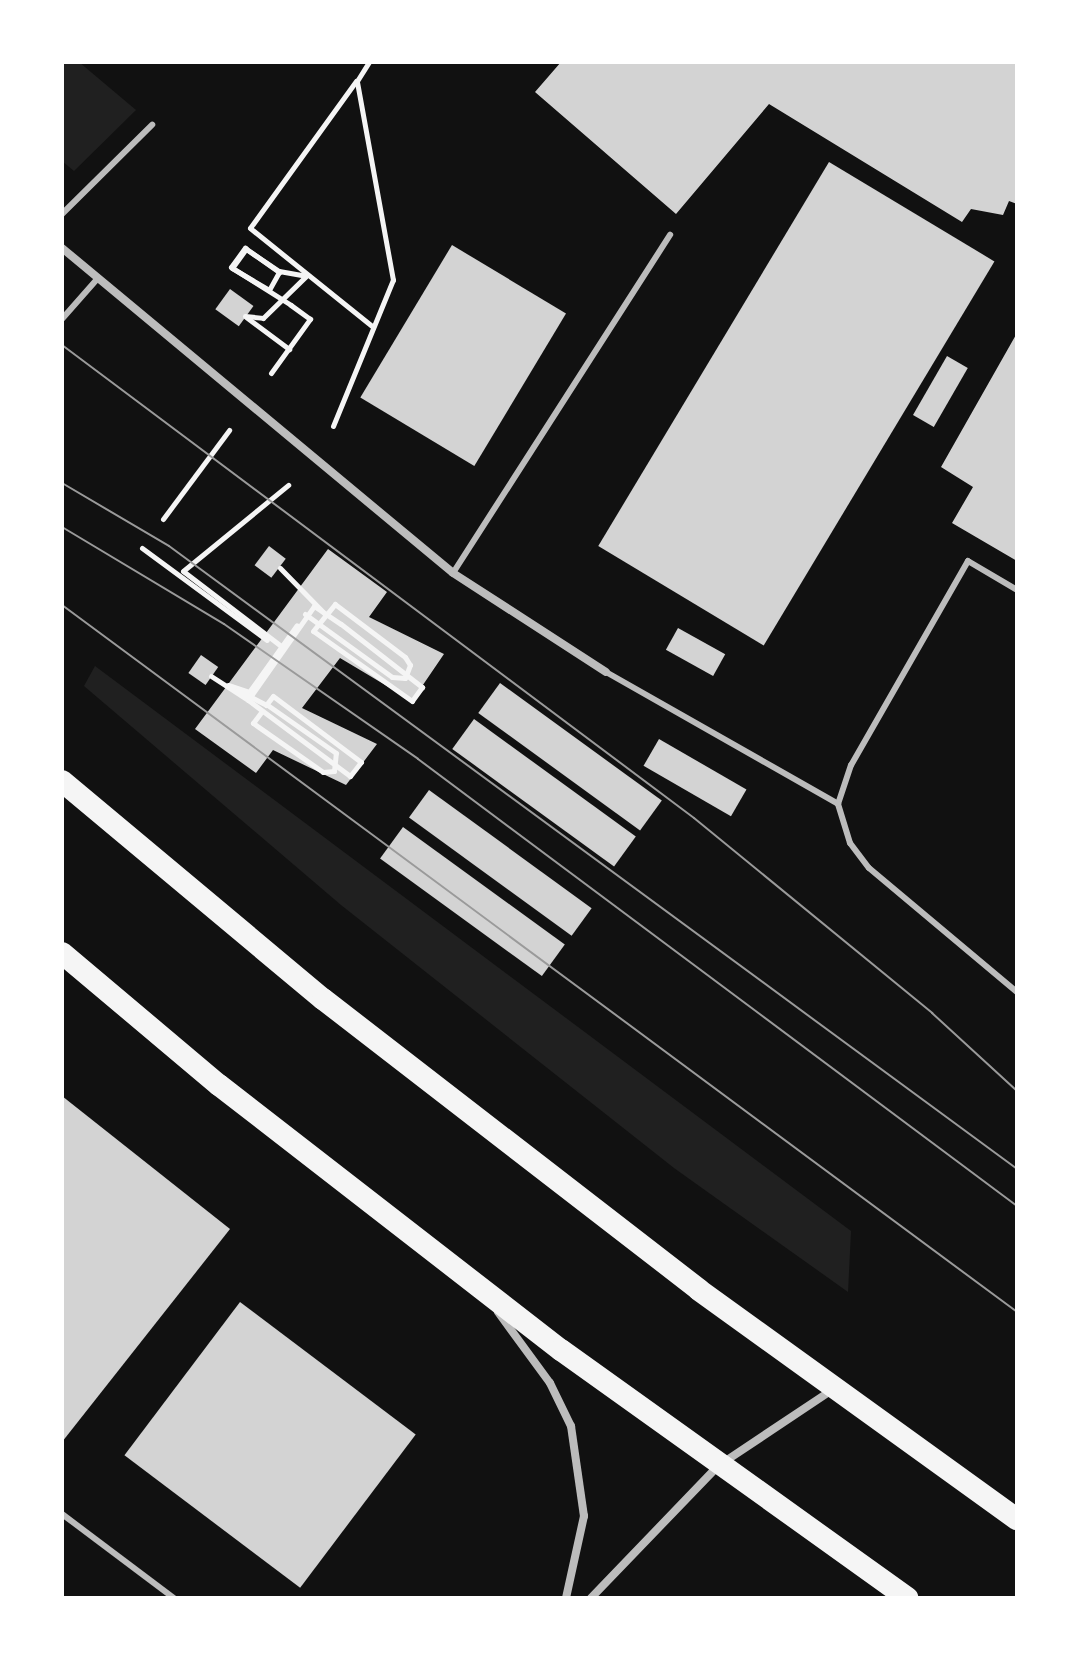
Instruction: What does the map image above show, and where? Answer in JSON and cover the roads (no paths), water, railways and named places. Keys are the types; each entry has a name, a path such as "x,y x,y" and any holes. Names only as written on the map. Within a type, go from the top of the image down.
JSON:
{"highway":[{"path":"62,781 323,999 833,1390 1017,1519"},
{"path":"62,953 219,1085 450,1263 718,1466 907,1598"}],"street":[{"path":"62,248 453,573 606,672"},
{"path":"450,1263 523,1341 571,1426 584,1516 566,1598"},
{"path":"591,1598 718,1466 833,1390"}],"lane":[{"path":"62,214 152,125"},
{"path":"453,573 670,235"},
{"path":"62,319 98,278"},
{"path":"1017,590 968,561 851,765 838,804 850,843 869,868 1017,992"},
{"path":"606,672 838,804"},
{"path":"62,1514 174,1598"}],"tram line":[{"path":"62,345 694,818 932,1013 1017,1091"},
{"path":"62,483 169,546 1017,1169"},
{"path":"62,527 224,624 418,759 1017,1206"},
{"path":"62,605 1017,1312"}]}
